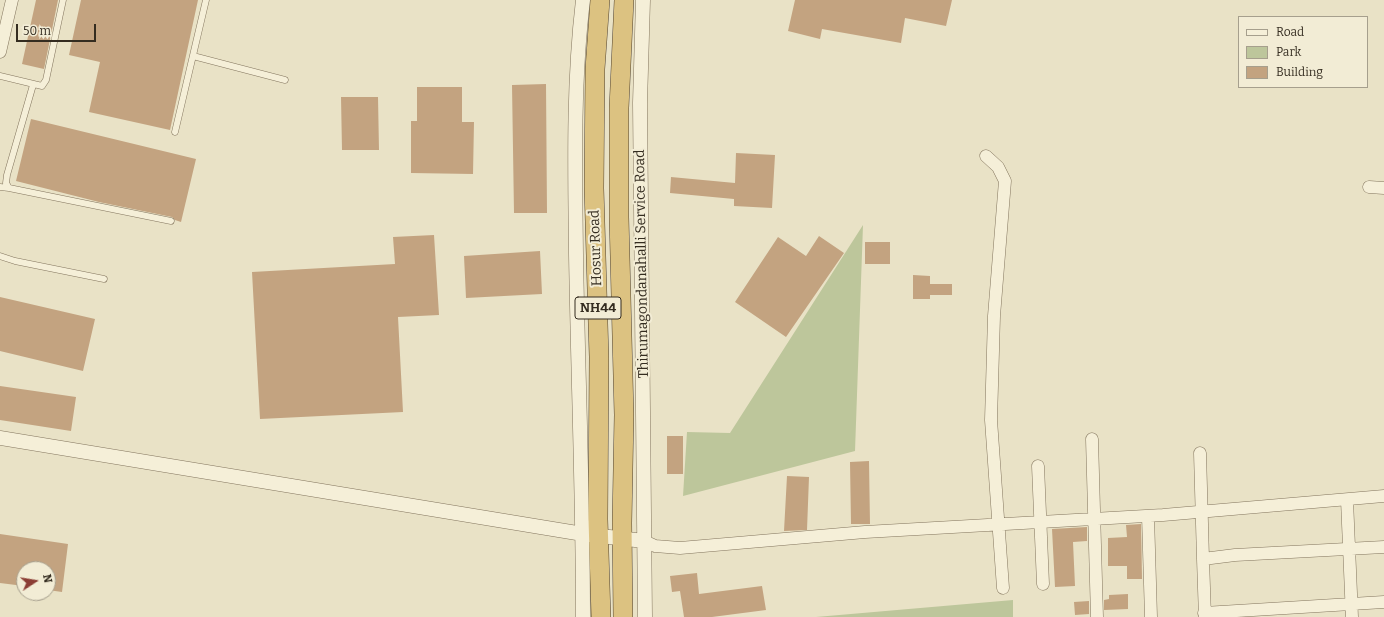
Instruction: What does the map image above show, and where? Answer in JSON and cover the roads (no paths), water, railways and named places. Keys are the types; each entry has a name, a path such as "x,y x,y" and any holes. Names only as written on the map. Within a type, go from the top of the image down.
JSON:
{"highway":[{"name":"Hosur Road","path":"600,0 595,69 594,135 599,357 591,535 601,617"},
{"name":"Hosur Road","path":"623,617 622,539 624,415 619,217 619,124 624,0"}],"street":[{"path":"0,51 12,0"},
{"path":"583,0 579,36 574,138 579,413 591,535 583,617"},
{"name":"Thirumagondanahalli Service Road","path":"643,0 640,111 644,617"},
{"path":"986,156 998,167 1005,181 994,316 991,420 1000,524 1003,588"},
{"path":"1369,187 1384,188"},
{"path":"0,438 591,535 622,539 644,535 655,546 680,548 865,532 1148,516 1384,496"},
{"path":"1092,439 1097,617"},
{"path":"1200,453 1204,559 1204,615 1384,602"},
{"path":"1038,466 1043,584"},
{"path":"1346,500 1352,617"},
{"path":"1148,516 1151,617"},
{"path":"1204,559 1235,555 1384,547"}],"lane":[{"path":"0,76 42,86 46,80 63,0"},
{"path":"175,132 206,0"},
{"path":"193,56 285,80"},
{"path":"9,188 6,183 7,175 33,85"},
{"path":"0,187 171,221"},
{"path":"0,256 15,261 104,279"}]}
